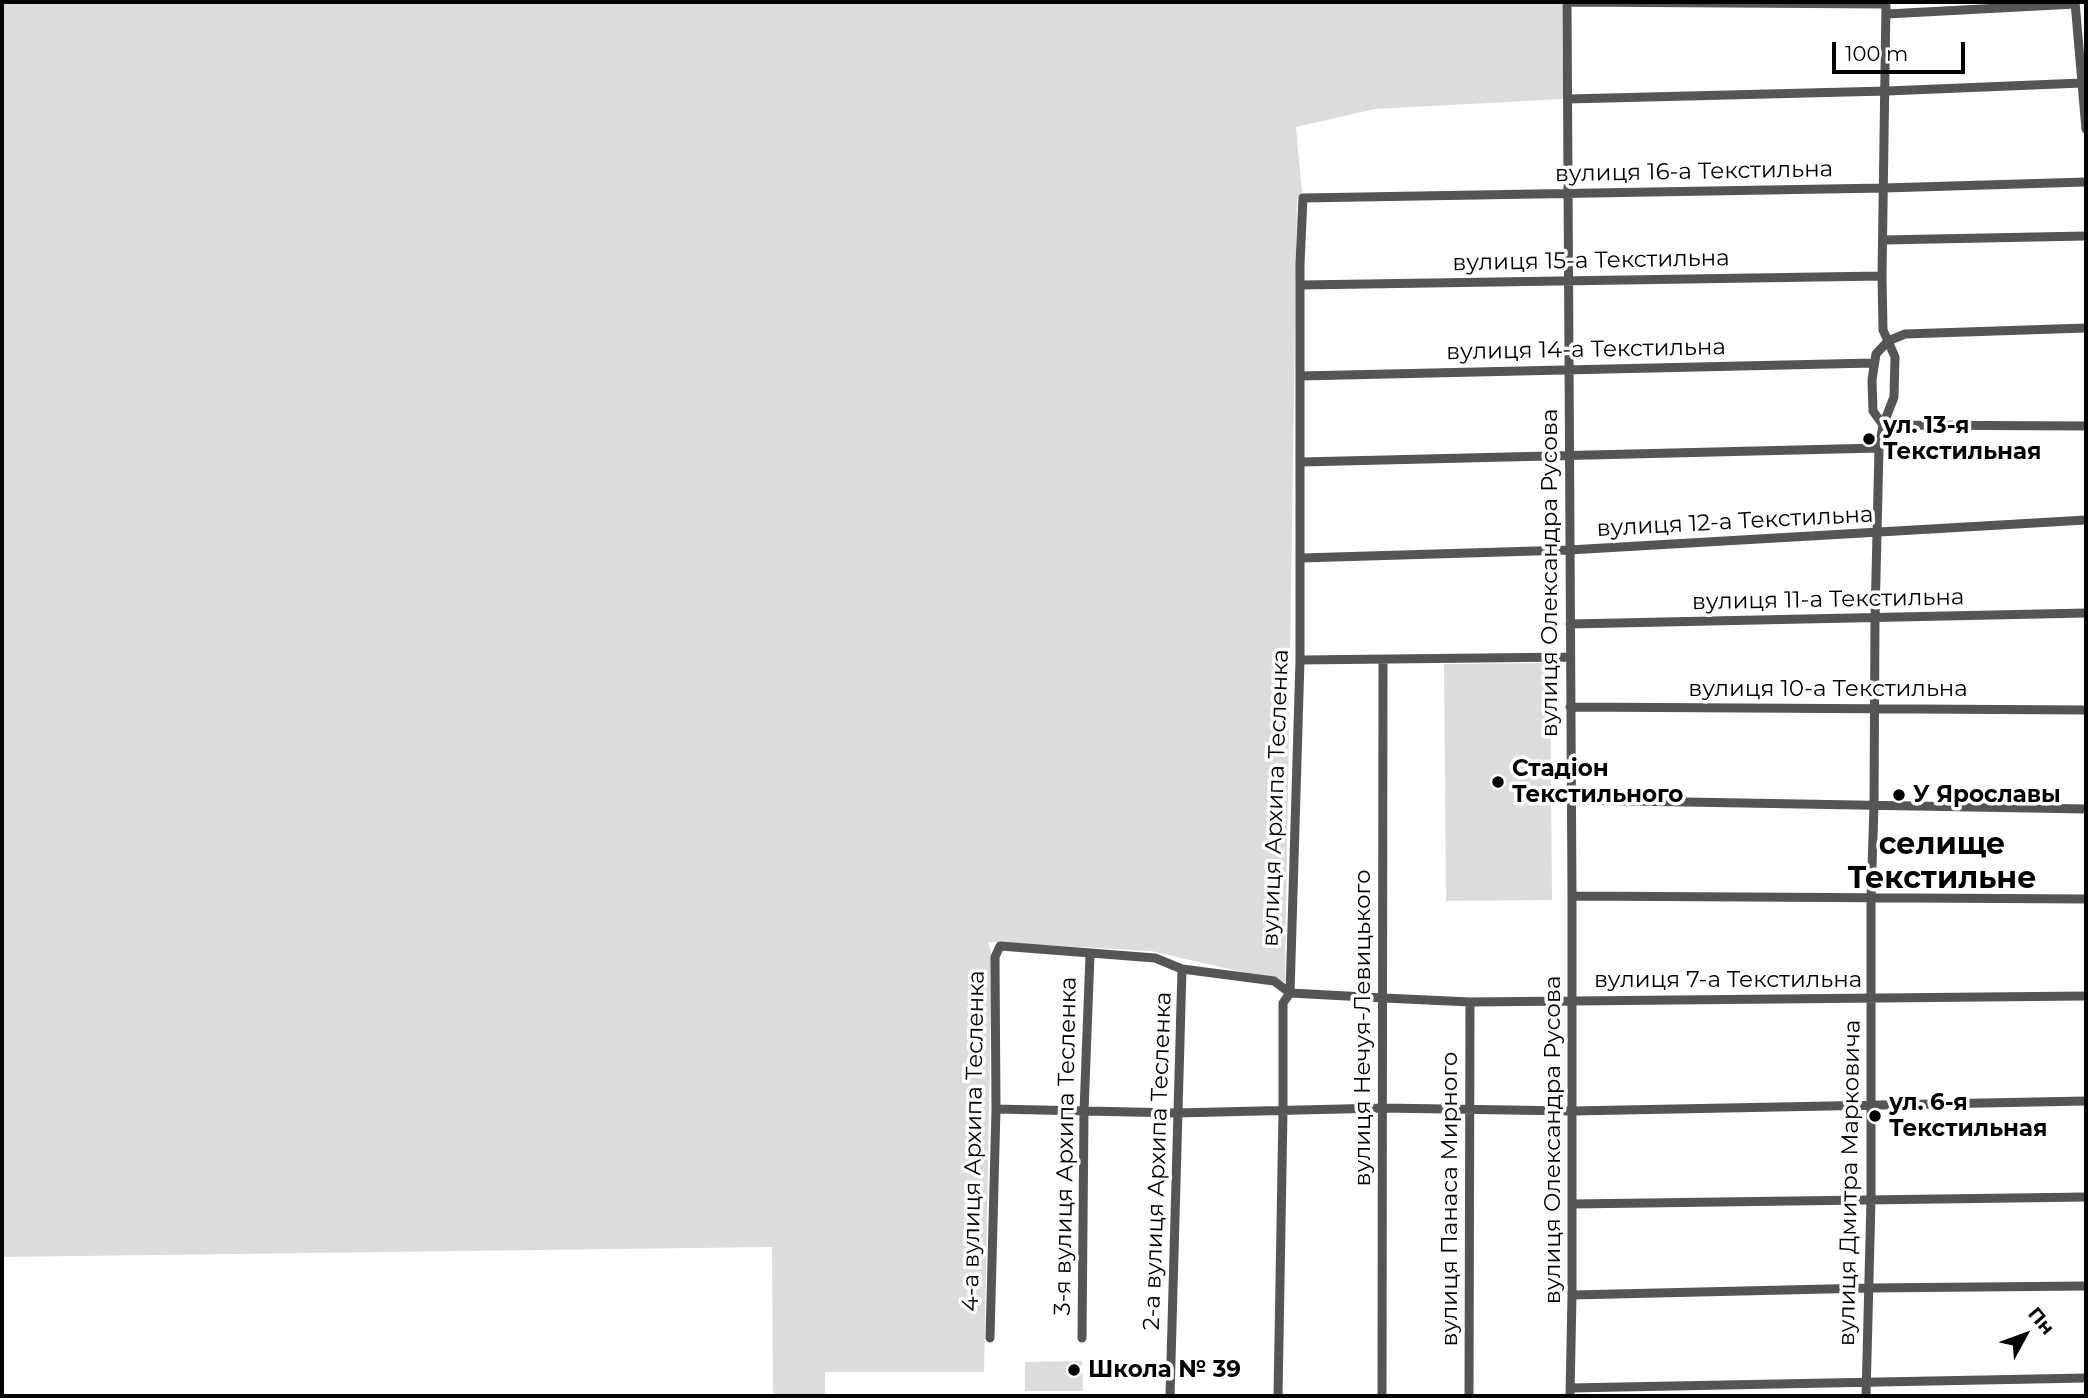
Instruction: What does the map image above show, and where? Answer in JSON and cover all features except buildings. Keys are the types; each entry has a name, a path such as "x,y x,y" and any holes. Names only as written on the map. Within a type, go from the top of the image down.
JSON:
{"street":[{"path":"1567,2 1886,7 2075,3 2083,46 2082,83 2086,129"},
{"name":"вулиця Олександра Русова","path":"1567,2 1572,895 1570,1392"},
{"name":"вулиця Дмитра Марковича","path":"1866,1396 1870,1288 1875,619 1880,449 1883,425 1894,397 1895,357 1882,330 1886,7"},
{"path":"1568,99 2082,83"},
{"name":"вулиця 16-а Текстильна","path":"1303,198 2086,182"},
{"name":"вулиця Архипа Тесленка","path":"1278,1396 1283,1003 1290,993 1300,660 1303,198"},
{"path":"1884,240 2086,236"},
{"name":"вулиця 15-а Текстильна","path":"1301,285 1882,276"},
{"path":"1873,363 1876,354 1888,341 1905,334 2086,328"},
{"name":"вулиця Дмитра Марковича","path":"1873,363 1873,411 1883,425"},
{"name":"вулиця 14-а Текстильна","path":"1300,376 1873,363"},
{"path":"1883,425 2086,426"},
{"path":"1301,462 1880,449"},
{"name":"вулиця 12-а Текстильна","path":"1301,558 1569,550 2086,520"},
{"name":"вулиця 11-а Текстильна","path":"1570,624 2086,613"},
{"path":"1300,660 1570,657"},
{"name":"вулиця Нечуя-Левицького","path":"1382,1396 1383,660"},
{"name":"вулиця 10-а Текстильна","path":"1570,707 2086,710"},
{"path":"1571,800 2086,809"},
{"path":"1572,895 2086,899"},
{"name":"вулиця 7-а Текстильна","path":"1000,946 1154,958 1182,969 1273,981 1290,993 1470,1002 2086,996"},
{"name":"4-а вулиця Архипа Тесленка","path":"990,1338 996,1110 995,957 1000,946"},
{"name":"3-я вулиця Архипа Тесленка","path":"1082,1338 1084,1111 1090,955"},
{"name":"2-а вулиця Архипа Тесленка","path":"1170,1396 1182,969"},
{"name":"вулиця Панаса Мирного","path":"1469,1396 1470,1002"},
{"path":"996,1110 1177,1113 1382,1108 1572,1111 2086,1101"},
{"path":"1572,1204 2086,1197"},
{"path":"1572,1295 2086,1286"},
{"path":"1570,1392 1866,1381 2086,1378"}],"shaded area":[{"path":"2,2 1562,2 1563,99 1375,109 1296,127 1302,192 1297,199 1285,982 1151,951 988,942 992,956 984,1372 825,1372 825,1396 773,1396 772,1247 2,1257"},
{"name":"Стадіон Текстильного","path":"1550,663 1552,900 1446,901 1444,664"},
{"path":"1082,1361 1083,1391 1025,1391 1025,1362"}],"place":[{"name":"ул. 13-я Текстильная","path":"1869,439"},
{"name":"Стадіон Текстильного","path":"1498,782"},
{"name":"У Ярославы","path":"1899,795"},
{"name":"ул. 6-я Текстильная","path":"1875,1116"},
{"name":"Школа № 39","path":"1074,1370"}],"district":[{"name":"селище Текстильне","path":"1942,862"}]}
